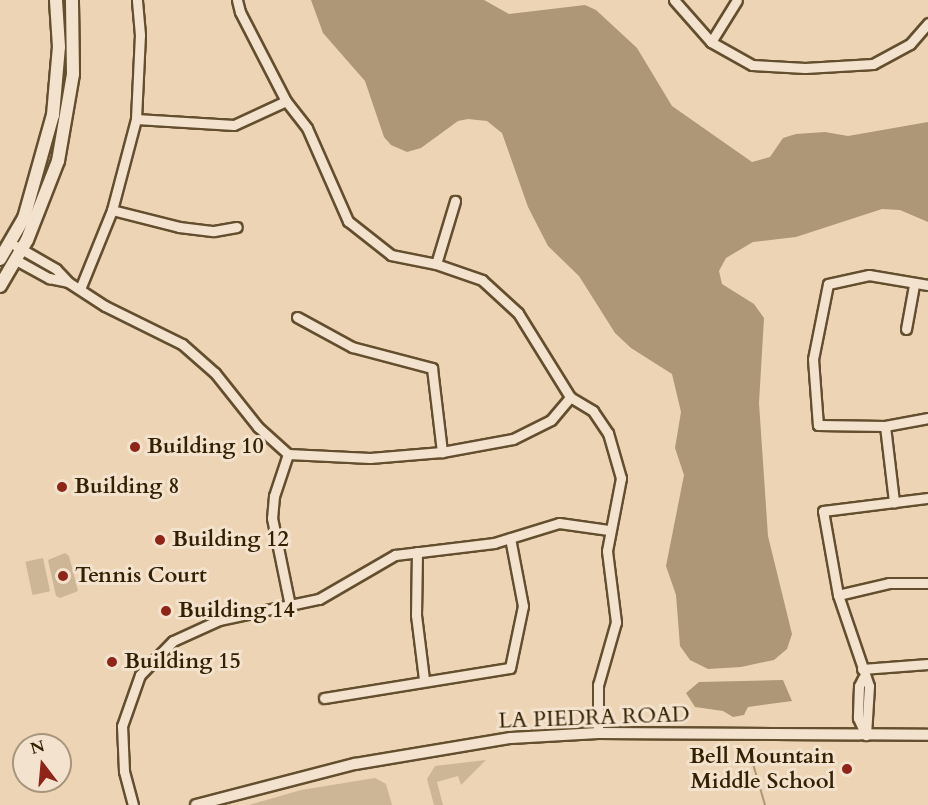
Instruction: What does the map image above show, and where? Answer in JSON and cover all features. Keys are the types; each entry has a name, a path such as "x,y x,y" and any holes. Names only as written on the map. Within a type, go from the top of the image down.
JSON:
{"main road":[{"path":"0,259 10,243 36,181 53,115 59,47 56,0"},
{"path":"63,0 68,62 73,74"},
{"path":"0,286 19,255 58,161 73,74 72,0"}],"street":[{"path":"80,288 112,210 136,119 140,35 137,0"},
{"path":"237,0 240,12 286,101 307,128 348,221 391,255 436,264 482,280 519,313 570,397 593,411 608,433 621,478 609,530 608,568 616,622 598,685 598,733"},
{"path":"674,0 711,42 752,65 805,68 873,64 910,44 928,24"},
{"path":"711,42 737,0"},
{"path":"136,119 234,125 286,101"},
{"path":"436,264 455,201"},
{"path":"112,210 179,226 213,231 237,227"},
{"path":"10,243 19,255 56,268 68,282 105,306 182,344 215,373 258,427 288,454 323,458 442,452 513,439 551,420 570,397"},
{"path":"928,285 914,285 869,276 828,284 815,348 818,425 885,426 928,418"},
{"path":"906,329 914,285"},
{"path":"297,317 352,347 432,368 442,452"},
{"path":"885,426 894,502"},
{"path":"288,454 274,496 272,518 290,606"},
{"path":"866,735 868,686 838,595 824,511 928,498"},
{"path":"133,805 124,771 121,738 129,699 140,675 173,641 195,628 290,606 340,588 379,561 417,552 494,543 559,523 609,530"},
{"path":"324,698 424,679 510,668 523,606 510,538"},
{"path":"417,552 416,615 424,679"},
{"path":"838,595 889,583 928,583"},
{"path":"862,673 928,664"},
{"name":"LA PIEDRA ROAD","path":"196,805 355,764 511,738 598,733 928,735"}],"shaded area":[{"path":"311,0 484,0 509,14 585,5 596,10 637,48 672,106 752,162 770,157 783,138 796,134 825,132 848,136 928,122 928,222 900,210 882,209 796,237 753,242 726,258 719,271 722,284 754,304 764,318 759,403 768,536 792,634 787,649 774,660 741,667 708,669 690,660 680,646 676,595 666,566 684,475 675,448 681,412 672,374 631,348 615,333 579,276 548,246 528,207 502,133 487,121 468,119 458,121 421,148 407,152 391,145 384,137 365,81 323,33"},
{"name":"Tennis Court","path":"65,553 69,556 78,591 60,598 56,596 48,560"},
{"path":"43,558 50,591 32,595 25,562"},
{"path":"783,680 792,701 748,707 744,715 733,717 723,711 695,707 686,693 699,682"},
{"path":"486,760 461,785 458,776 437,782 443,805 434,805 427,779 435,766"},
{"path":"375,778 386,784 392,805 249,805 301,790"}],"waterway":[{"path":"751,757 765,805"}],"place":[{"name":"Building 10","path":"135,447"},
{"name":"Building 8","path":"62,487"},
{"name":"Building 12","path":"160,540"},
{"name":"Tennis Court","path":"63,576"},
{"name":"Building 14","path":"166,611"},
{"name":"Building 15","path":"112,662"},
{"name":"Bell Mountain Middle School","path":"847,769"}]}
